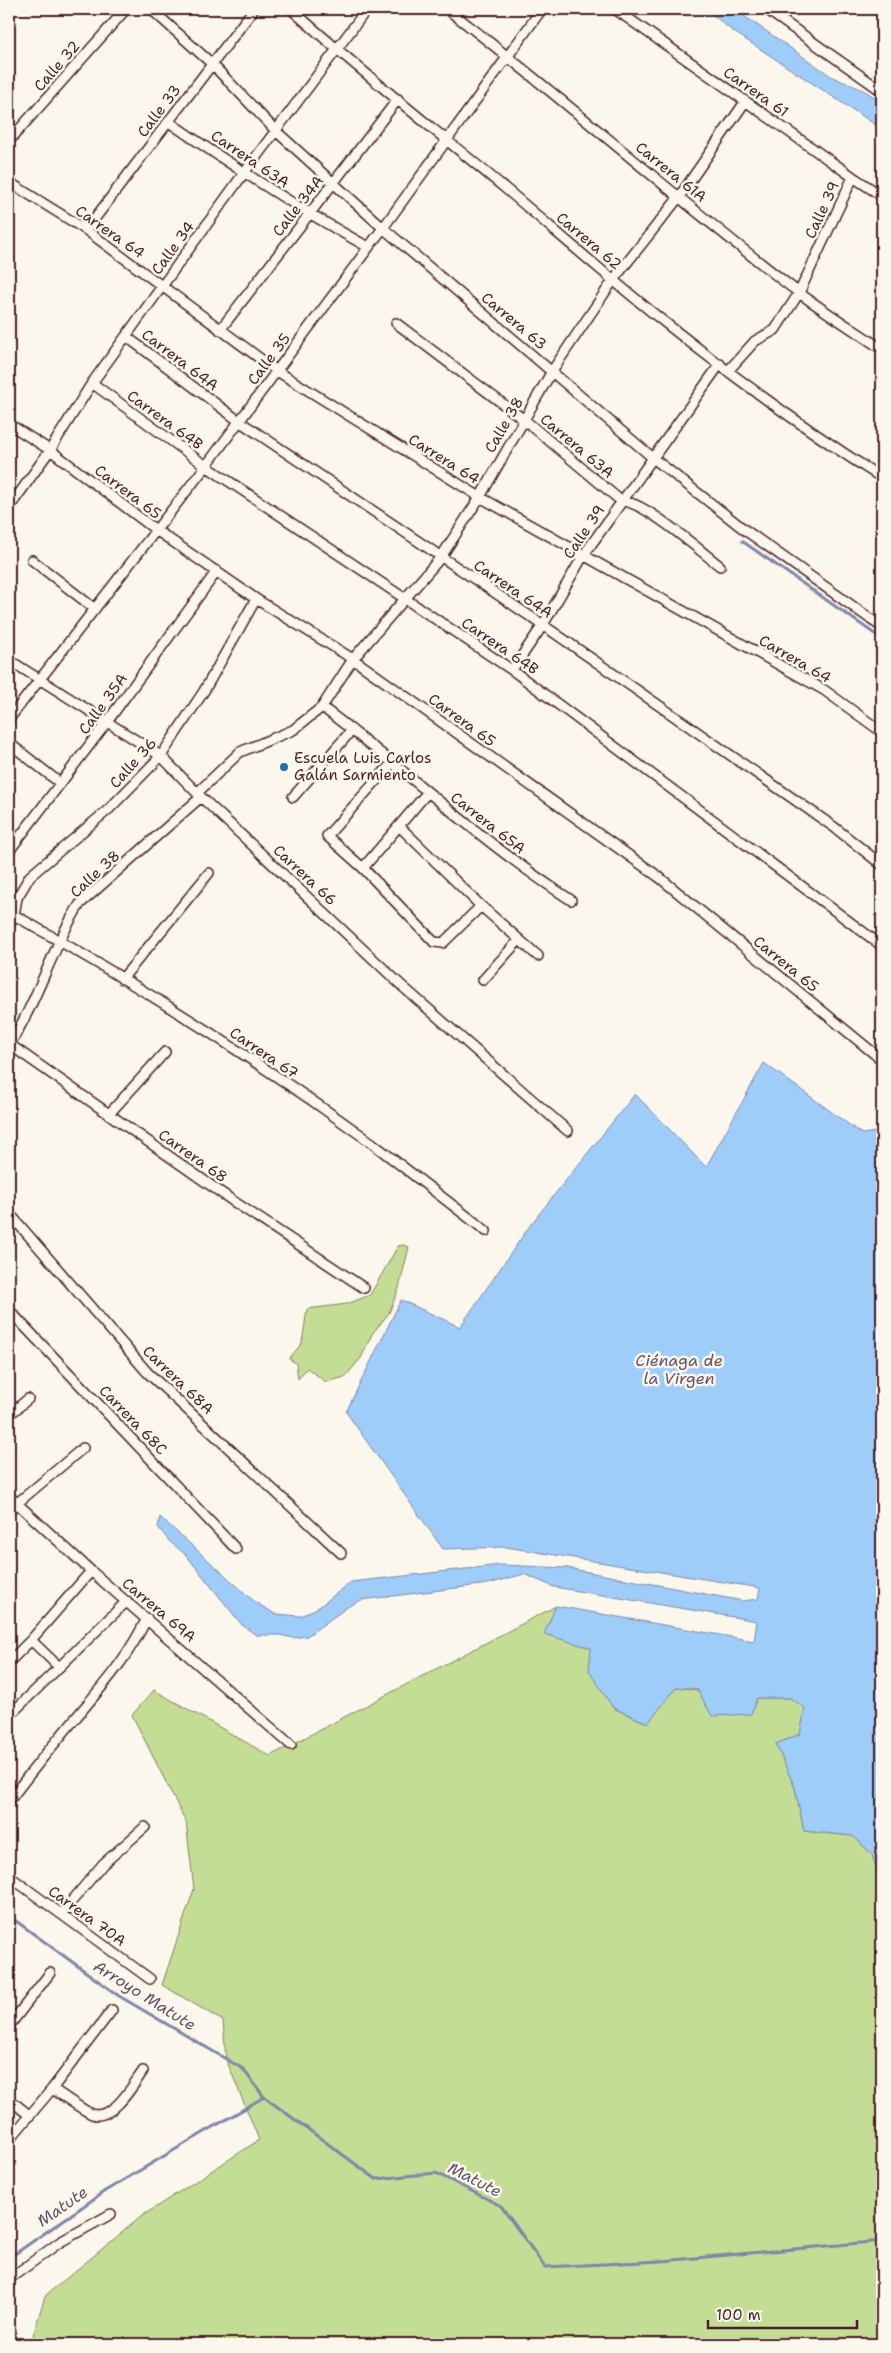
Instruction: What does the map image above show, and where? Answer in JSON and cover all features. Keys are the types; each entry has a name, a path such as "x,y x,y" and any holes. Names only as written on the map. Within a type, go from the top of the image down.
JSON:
{"street":[{"name":"Calle 32","path":"9,142 126,9"},
{"name":"Carrera 63","path":"151,9 211,63 277,132 383,228 652,458 745,530 882,627"},
{"name":"Calle 33","path":"86,230 169,122 211,63 254,9"},
{"name":"Carrera 62","path":"291,9 336,50 398,98 662,321 840,451 882,478"},
{"name":"Calle 34","path":"9,508 50,450 92,383 244,173 277,132 367,9"},
{"name":"Carrera 61A","path":"447,9 507,55 799,293 882,350"},
{"name":"Calle 35","path":"9,719 206,466 383,228 542,9"},
{"name":"Carrera 61","path":"615,9 745,102 882,196"},
{"path":"766,9 882,91"},
{"name":"Calle 34A","path":"220,330 398,98"},
{"name":"Calle 38","path":"9,1044 25,1017 59,941 80,904 199,795 240,752 294,730 322,707 353,659 441,557 480,497 552,371 614,279 679,197 745,102"},
{"name":"Carrera 63A","path":"169,122 308,214 368,248"},
{"name":"Calle 39","path":"728,371 755,341 775,330 799,293 853,177"},
{"name":"Carrera 64","path":"9,182 86,230 277,371 480,497 824,690 882,732"},
{"name":"Carrera 63A","path":"396,322 523,419 621,500 628,500 649,512 720,566"},
{"name":"Carrera 64A","path":"127,336 239,421 543,625 834,827 882,865"},
{"name":"Calle 39","path":"512,670 543,625 583,556 621,500 720,364"},
{"name":"Carrera 64B","path":"92,383 206,466 512,670 882,946"},
{"name":"Carrera 65","path":"9,424 50,450 156,530 256,599 353,659 658,877 882,1060"},
{"path":"32,560 95,609"},
{"name":"Calle 35A","path":"9,851 107,722 217,571"},
{"name":"Calle 36","path":"9,925 14,915 17,898 30,876 109,809 161,756 204,691 256,599"},
{"name":"Carrera 66","path":"9,660 161,756 199,795 402,986 568,1131"},
{"name":"Carrera 65A","path":"322,707 427,793 536,878 571,900"},
{"path":"293,797 352,730"},
{"path":"9,743 60,783"},
{"path":"392,763 326,836 362,868 438,944 443,943 482,906"},
{"path":"362,868 427,793"},
{"path":"399,826 482,906 538,956"},
{"path":"122,979 209,873"},
{"name":"Carrera 67","path":"14,915 216,1036 371,1143 486,1231"},
{"path":"483,980 519,940"},
{"name":"Carrera 68","path":"9,1044 233,1201 364,1288"},
{"path":"109,1114 165,1052"},
{"name":"Carrera 68A","path":"9,1213 148,1372 341,1553"},
{"name":"Carrera 68C","path":"9,1310 236,1549"},
{"path":"9,1415 28,1399"},
{"path":"9,1510 84,1448"},
{"name":"Carrera 69A","path":"9,1496 91,1571 291,1745"},
{"path":"9,1662 31,1640 91,1571"},
{"path":"9,1716 127,1601"},
{"path":"9,1801 114,1673 134,1645 147,1618"},
{"path":"31,1640 59,1667"},
{"path":"60,1914 103,1864 144,1827"},
{"name":"Carrera 70A","path":"9,1876 150,1979"},
{"path":"9,2026 50,1973"},
{"path":"9,2140 52,2089 112,2010"},
{"path":"52,2089 92,2114 102,2114 113,2110 143,2071"},
{"path":"9,2099 29,2114"},
{"path":"9,2279 60,2242 111,2214"}],"green space":[{"path":"404,1245 409,1247 399,1288 389,1313 372,1334 361,1358 345,1377 326,1382 307,1368 298,1379 296,1363 289,1359 302,1343 307,1309 347,1304 370,1295 398,1246"},
{"path":"556,1606 545,1634 592,1648 613,1708 647,1723 677,1687 756,1698 790,1698 806,1708 800,1734 776,1744 795,1788 804,1831 853,1836 872,1854 880,1880 882,1880 882,2344 43,2344 33,2335 45,2296 142,2216 259,2140 226,2059 223,2021 162,1985 194,1889 186,1822 132,1715 154,1690 270,1756"}],"water":[{"path":"706,9 734,9 831,76 872,95 882,107 882,129 731,30"},
{"name":"Ciénaga de la Virgen","path":"764,1063 862,1134 882,1131 882,1880 880,1880 872,1854 853,1836 804,1831 795,1788 776,1744 800,1734 805,1708 790,1698 757,1698 751,1714 712,1716 697,1689 677,1687 648,1723 613,1708 589,1670 591,1648 544,1634 556,1606 754,1641 757,1621 554,1587 524,1574 488,1584 361,1600 349,1606 307,1636 293,1638 280,1635 256,1635 242,1625 186,1555 169,1541 158,1527 160,1517 255,1602 275,1614 301,1616 319,1607 351,1582 501,1565 567,1568 743,1601 758,1599 760,1588 506,1547 443,1549 346,1412 401,1300 460,1327 531,1224 635,1094 706,1167"}],"waterway":[{"path":"742,541 882,639"},
{"name":"Arroyo Matute","path":"9,1916 119,1996 243,2069 264,2097"},
{"name":"Matute","path":"9,2258 105,2191 264,2097 376,2179 436,2173 501,2206 545,2267 662,2261 882,2241"}],"place":[{"name":"Escuela Luis Carlos Galán Sarmiento","path":"284,767"}]}
